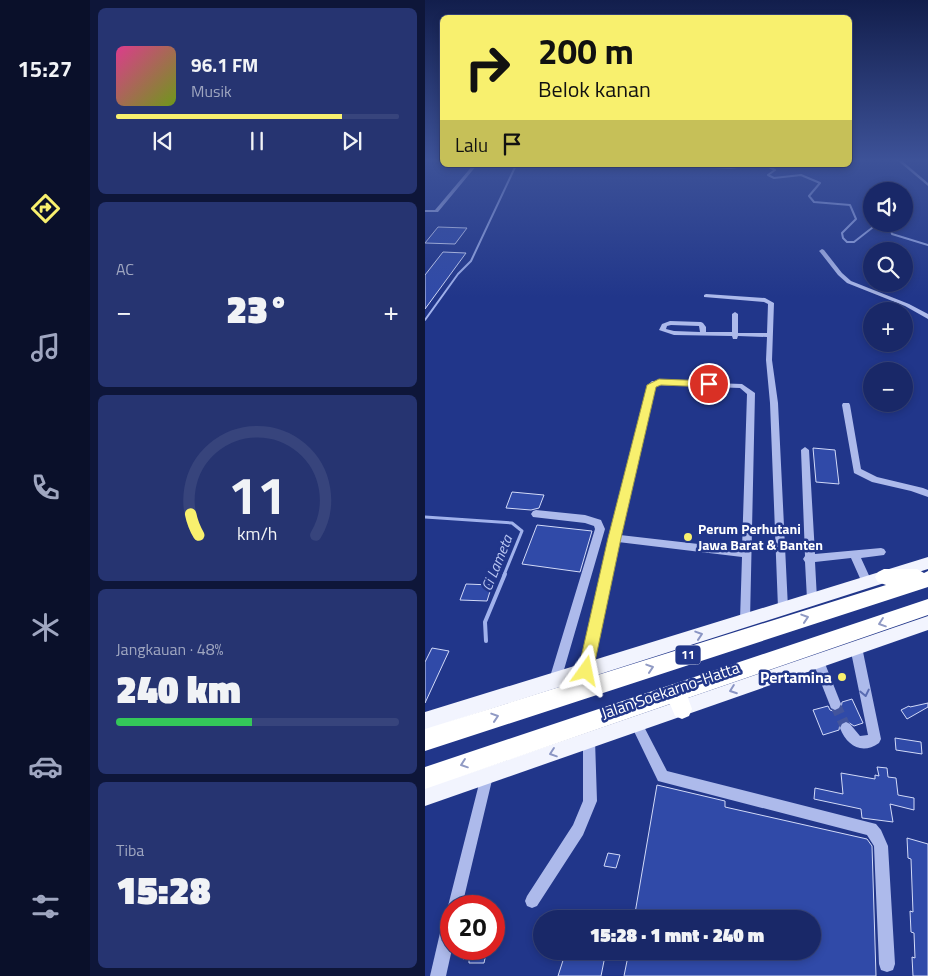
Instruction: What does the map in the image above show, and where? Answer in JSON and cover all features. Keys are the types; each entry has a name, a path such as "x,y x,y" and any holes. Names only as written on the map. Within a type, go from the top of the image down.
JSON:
{"highway":[{"path":"876,579 928,578"},
{"name":"Jalan Soekarno-Hatta","path":"425,740 928,578"},
{"name":"Jalan Soekarno-Hatta","path":"425,778 679,701 928,608"},
{"path":"425,731 449,732"}],"main road":[{"path":"425,721 928,563"},
{"name":"Jalan Soekarno-Hatta","path":"425,797 636,723 679,701 818,660 928,622"}],"lane":[{"path":"425,211 437,211 442,206"},
{"path":"822,251 840,274 849,282 907,305 928,317"},
{"path":"706,296 769,301 771,303 770,338 783,608"},
{"path":"732,335 735,314"},
{"path":"703,334 703,327 698,323 670,323 664,326 662,330 673,333 770,338"},
{"path":"586,671 614,538 652,385 659,382 742,386 751,393 746,502 745,620"},
{"path":"846,405 857,471 867,478 879,482 928,494"},
{"path":"805,450 812,599"},
{"path":"536,514 585,519 598,523 600,529 555,680"},
{"path":"614,538 747,554"},
{"path":"809,559 881,552"},
{"path":"854,554 876,579"},
{"path":"846,728 857,742 875,739 856,647"},
{"path":"818,660 835,704"},
{"path":"636,723 663,776 871,829 881,846 887,964"},
{"path":"532,901 578,830 590,801 589,740"},
{"path":"458,895 487,776"},
{"path":"438,976 442,960"}],"building":[{"path":"438,227 467,228 455,244 425,243"},
{"path":"443,252 466,253 425,309 425,275"},
{"path":"813,448 835,450 839,484 816,482"},
{"path":"512,492 544,495 539,508 531,510 506,508"},
{"path":"537,525 592,531 580,572 522,564"},
{"path":"466,584 492,585 487,601 460,600"},
{"path":"432,648 449,651 425,703 425,662"},
{"path":"852,699 863,723 854,726 845,720 840,723 839,730 823,735 813,710 828,706 830,710 836,712 841,709 842,702"},
{"path":"928,703 928,707 907,719 901,710 909,706"},
{"path":"895,738 921,742 922,754 896,750"},
{"path":"877,767 887,768 888,777 896,778 898,795 914,798 914,810 890,804 893,822 862,818 861,809 814,799 815,788 843,794 841,773 875,779 875,775 879,776"},
{"path":"657,785 725,801 725,807 867,839 872,846 876,976 624,976 627,960 821,960 821,910 636,910"},
{"path":"907,838 928,844 928,976 913,976 912,957 915,958 914,933 911,932 910,911 913,912 911,859 908,858"},
{"path":"608,853 620,855 616,868 604,866"},
{"path":"469,960 485,960 484,963 469,963"},
{"path":"563,960 604,960 601,976 558,976"}],"waterway":[{"name":"Ci Lameta","path":"425,320 458,274 471,261 497,206"},
{"path":"850,206 856,219 842,233 843,238 847,242 854,242 877,224 889,225 892,234 928,245"},
{"name":"Ci Lameta","path":"425,517 512,523 522,531 504,575"},
{"name":"Ci Lameta","path":"486,641 485,622 505,574"}],"tunnel":[{"path":"835,704 846,728"}],"place":[{"name":"Perum Perhutani Jawa Barat & Banten","path":"688,537"},
{"name":"Pertamina","path":"842,677"}],"route":[{"path":"586,671 614,538 652,385 659,382 709,384"}]}
